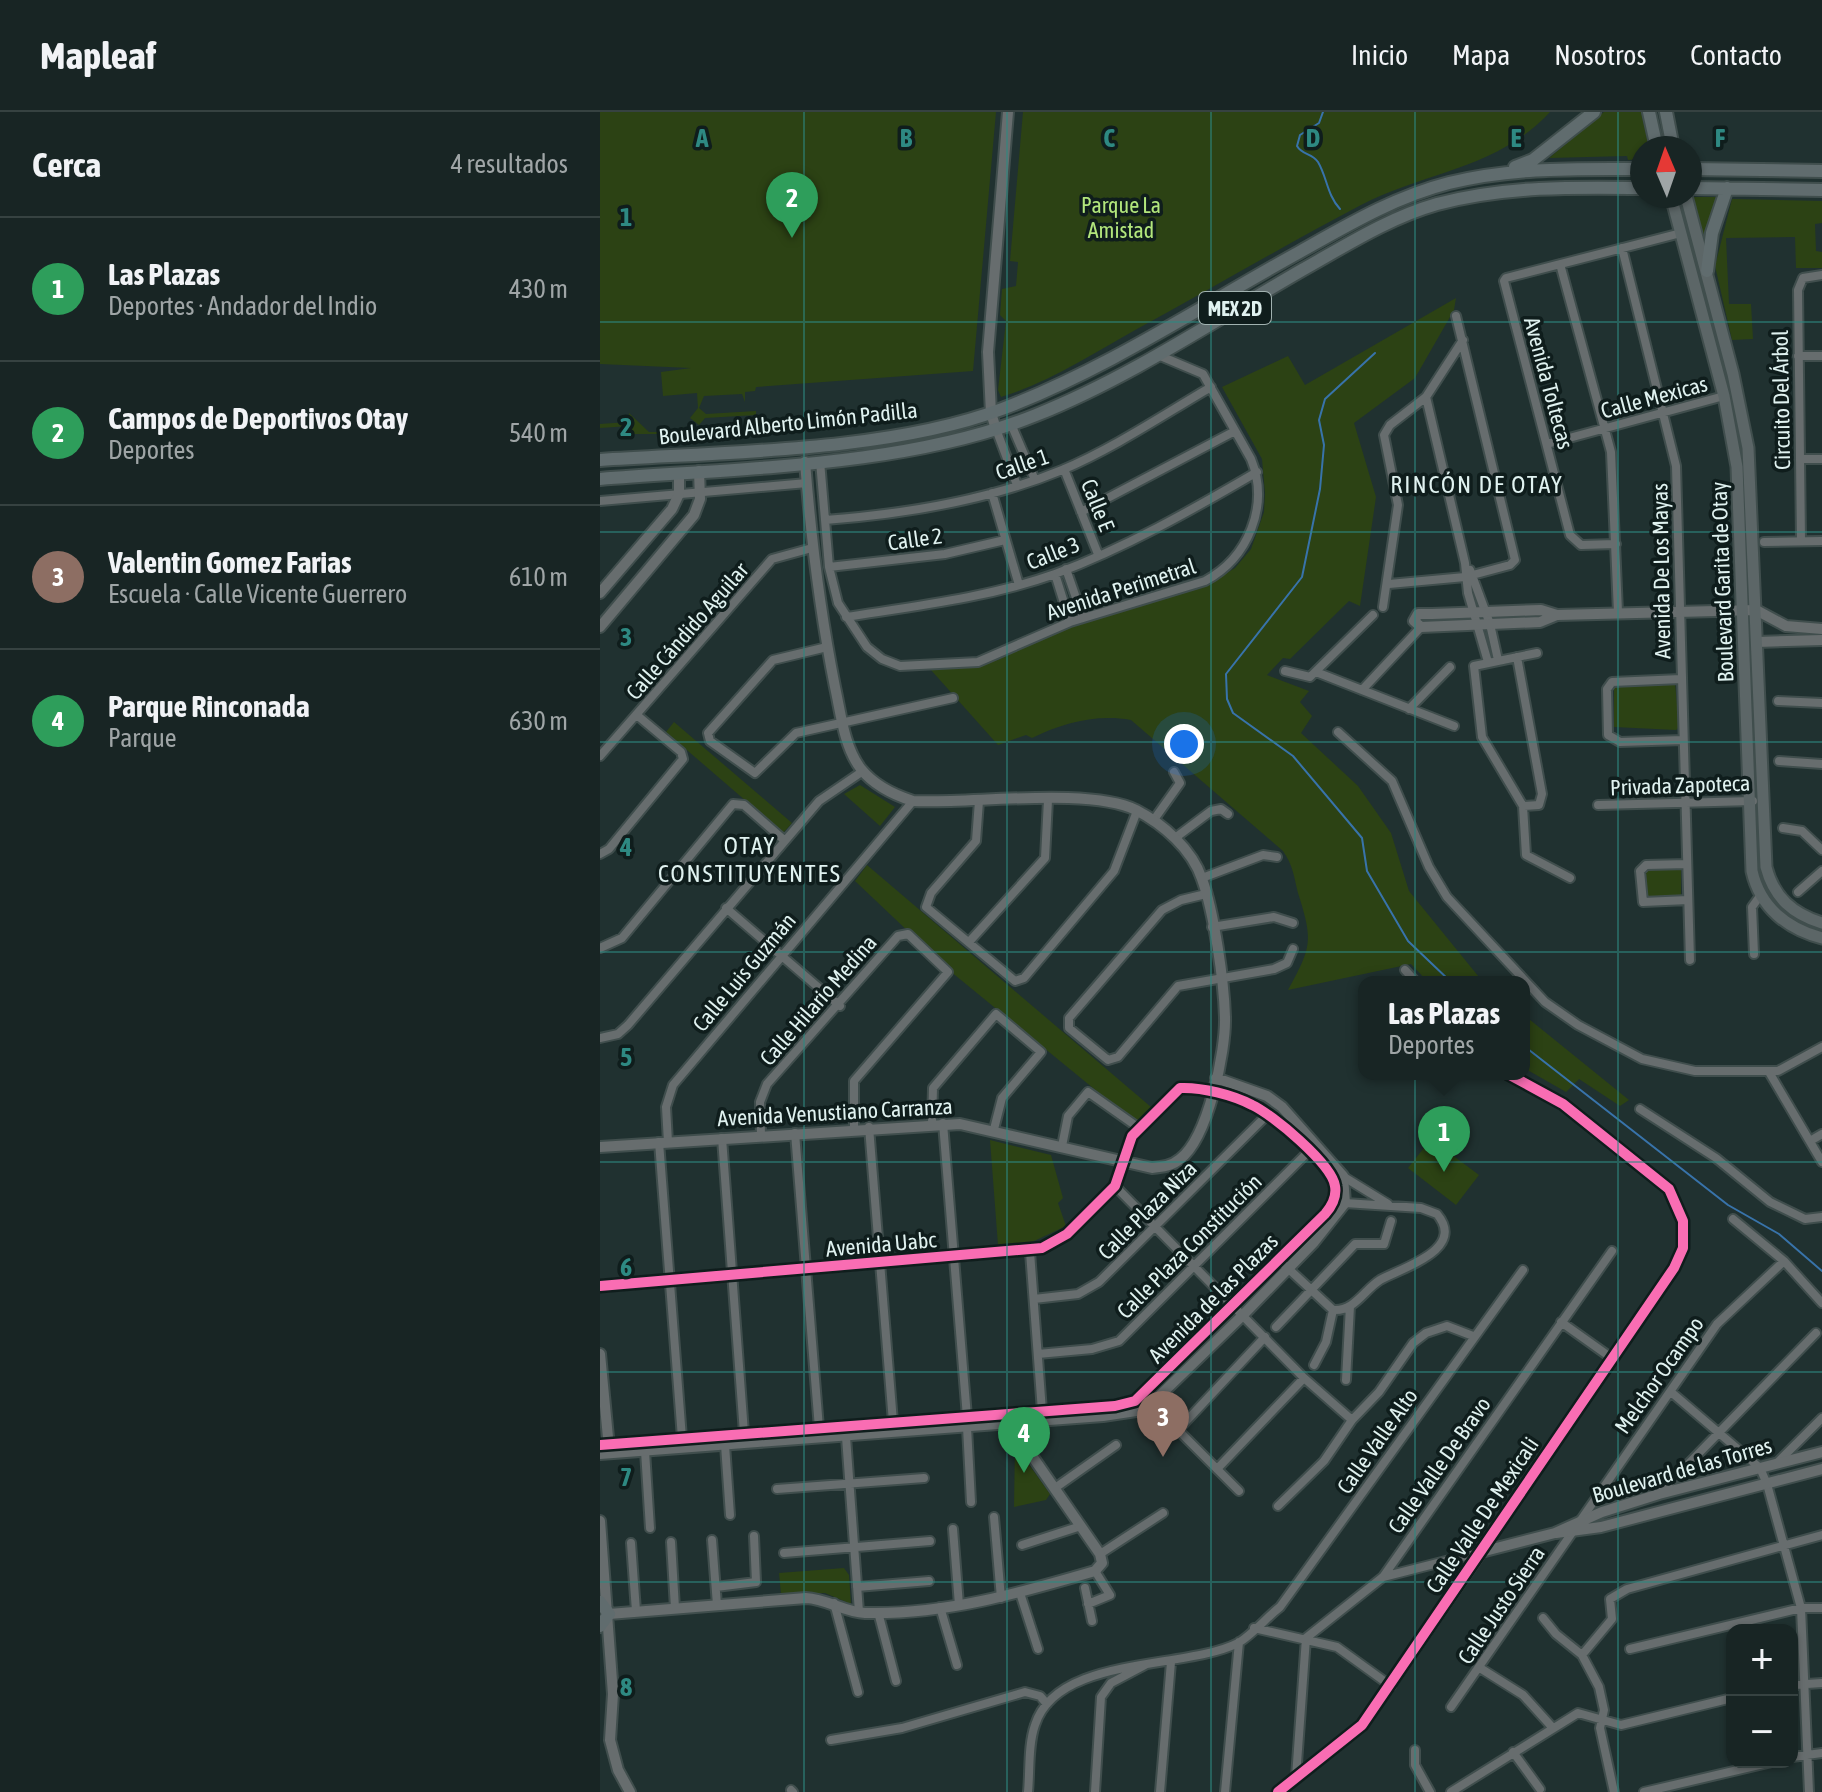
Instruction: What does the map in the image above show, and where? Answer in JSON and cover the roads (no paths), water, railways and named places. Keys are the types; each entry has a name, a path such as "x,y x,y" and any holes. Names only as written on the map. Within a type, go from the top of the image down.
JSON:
{"highway":[{"path":"1389,223 1410,210 1461,192 1487,175 1533,160 1594,112"},
{"path":"1649,112 1654,136"},
{"path":"1666,112 1671,136"},
{"name":"Boulevard Alberto Limón Padilla","path":"600,460 841,442 936,428 997,411 1082,374 1328,236 1408,196 1487,175 1554,169 1630,169"},
{"path":"1702,169 1822,171"},
{"name":"Boulevard Alberto Limón Padilla","path":"600,479 805,462 914,449 996,429 1089,391 1312,264 1389,223 1436,205 1488,195 1559,188 1630,188"},
{"path":"1702,188 1822,190"},
{"path":"1707,271 1712,233 1727,188"},
{"path":"1312,264 1310,253 1328,236"},
{"path":"600,1602 609,1614 600,1626"}],"main road":[{"name":"Boulevard Garita de Otay","path":"1674,208 1724,396 1737,467 1752,871 1760,896"},
{"name":"Boulevard Garita de Otay","path":"1689,208 1748,448 1764,850 1770,880 1790,909 1822,923"},
{"path":"1760,896 1789,925 1822,938"}],"street":[{"path":"1008,112 990,310 989,395 997,411 1011,424 1035,480"},
{"path":"1618,612 1612,461 1560,264 1681,233"},
{"name":"Avenida De Los Mayas","path":"1622,248 1676,466 1690,960"},
{"name":"Avenida Toltecas","path":"1560,264 1506,278 1504,284 1574,542 1590,546 1616,544"},
{"name":"Circuito Del Árbol","path":"1801,541 1800,283 1810,276 1822,275"},
{"path":"1389,584 1469,576 1510,565 1515,557 1456,316"},
{"path":"1383,607 1389,584 1398,505 1384,435 1386,429 1426,397 1463,340"},
{"path":"1154,355 1192,366 1203,374 1257,472"},
{"path":"1798,356 1822,356"},
{"name":"Calle 1","path":"825,520 920,509 1035,480 1064,469 1211,387"},
{"name":"Calle Mexicas","path":"1547,444 1724,396"},
{"path":"1426,397 1465,563 1479,612 1498,660"},
{"path":"997,411 996,429 1017,485"},
{"path":"1081,512 1235,431"},
{"path":"1800,459 1822,459"},
{"name":"Avenida Perimetral","path":"820,460 829,567 832,585 846,617 867,647 882,659 900,666 926,667 978,662 1070,622 1164,596 1222,572 1234,562 1248,536 1258,503 1257,472"},
{"path":"600,1038 618,1034 628,1025 825,795 863,771 853,755 843,722 827,647 812,548 805,462"},
{"name":"Calle E","path":"1064,469 1098,554"},
{"path":"600,627 694,515 700,493 699,471"},
{"name":"Calle 3","path":"846,617 935,604 1055,574 1198,506 1257,472"},
{"path":"600,593 672,509 679,494 679,473"},
{"path":"600,501 807,483"},
{"path":"992,493 1019,585"},
{"name":"Calle 2","path":"829,567 945,554 1005,540"},
{"path":"1764,542 1822,541"},
{"name":"Calle Cándido Aguilar","path":"600,756 772,559 812,548"},
{"path":"1066,569 1083,618"},
{"path":"1055,574 1070,622"},
{"path":"1557,615 1541,610 1432,614 1416,616 1415,623 1421,627 1433,627 1540,622 1557,615 1756,610 1786,626 1822,629"},
{"path":"1432,614 1433,627"},
{"path":"1285,671 1306,678 1316,672 1373,615"},
{"path":"1484,625 1488,662"},
{"path":"1786,626 1786,639"},
{"path":"1362,690 1421,627"},
{"path":"1757,642 1822,640"},
{"path":"827,647 773,660 708,735 755,773 796,733 953,698"},
{"path":"1537,653 1477,664 1473,674 1482,737 1523,806 1526,855 1570,878"},
{"path":"1517,657 1543,799 1536,807 1523,806"},
{"path":"1409,709 1450,667"},
{"path":"1316,672 1454,726"},
{"path":"1681,679 1612,682 1607,689 1608,735 1620,742 1683,740"},
{"path":"1778,701 1822,703"},
{"path":"600,854 609,849 683,759 681,752 638,716"},
{"path":"1338,732 1392,781 1429,867 1447,897 1521,976"},
{"path":"1779,761 1822,764"},
{"name":"Avenida Venustiano Carranza","path":"600,1147 938,1123 994,1129 1152,1168 1182,1158 1196,1139 1216,1078 1224,1037 1220,977 1202,878 1175,838 1137,811 1105,801 913,801 886,790 863,771"},
{"path":"1153,821 1180,783 1174,772"},
{"path":"969,942 1045,858 1048,800"},
{"name":"Privada Zapoteca","path":"1598,805 1763,800"},
{"name":"Calle Luis Guzmán","path":"682,1438 664,1142 666,1107 673,1085 913,801"},
{"path":"979,801 976,841 927,899 929,911 1015,981 1024,978 1106,882 1120,859 1137,811"},
{"path":"600,948 622,938 733,804 744,805 784,840"},
{"path":"1175,838 1211,811 1221,809 1228,814"},
{"path":"1783,828 1802,831 1822,850"},
{"path":"1202,878 1263,855 1277,857"},
{"path":"1687,864 1646,865 1640,871 1643,902 1688,900"},
{"path":"1798,892 1822,871"},
{"path":"1206,894 1181,900 1162,910 1069,1018 1069,1028 1108,1060 1118,1057 1178,986 1281,967 1291,958 1293,949"},
{"path":"1754,954 1752,907 1760,896"},
{"path":"726,908 840,1006"},
{"path":"1212,927 1274,917 1293,923"},
{"name":"Calle Hilario Medina","path":"761,1135 760,1102 767,1084 840,1006 898,936 908,934 945,967 946,977 854,1081 854,1128"},
{"path":"1405,970 1410,976"},
{"path":"1530,986 1545,1002 1597,1037 1642,1059 1695,1071 1778,1071 1822,1047"},
{"path":"971,1502 954,1258 933,1088 991,1016 998,1014 1040,1048 1039,1055 1002,1098 994,1129"},
{"path":"1769,1072 1822,1162"},
{"path":"1216,1078 1274,1100 1344,1177 1393,1207"},
{"name":"Calle Valle De Mexicali","path":"1278,1792 1353,1736 1391,1686 1674,1268 1684,1233 1679,1206 1669,1189 1563,1104 1519,1080"},
{"name":"Avenida Uabc","path":"600,1286 1030,1252 1067,1234 1115,1186 1122,1161 1139,1128 1175,1090 1187,1088 1211,1093"},
{"path":"1062,1146 1068,1116 1086,1093 1093,1093 1139,1128"},
{"path":"1211,1093 1244,1101 1268,1114 1309,1151 1333,1178 1340,1201"},
{"path":"1640,1109 1716,1158 1770,1202 1805,1219 1822,1217"},
{"name":"Calle Plaza Niza","path":"1034,1299 1088,1290 1156,1228 1268,1114"},
{"path":"869,1127 893,1422"},
{"path":"795,1133 819,1428"},
{"path":"1810,1141 1822,1134"},
{"path":"722,1138 744,1433"},
{"name":"Calle Plaza Constitución","path":"1038,1354 1092,1349 1119,1341 1309,1151"},
{"path":"1340,1201 1344,1177"},
{"path":"1115,1186 1304,1378 1352,1420"},
{"path":"1333,1310 1350,1306 1380,1280 1429,1257 1439,1246 1442,1222 1437,1214 1421,1208 1340,1201"},
{"name":"Avenida de las Plazas","path":"604,1449 645,1451 846,1437 1147,1400 1233,1306 1340,1201"},
{"name":"Avenida de las Plazas","path":"604,1449 682,1438 893,1422 1010,1424 1121,1414 1147,1400 1243,1315 1288,1269 1340,1201"},
{"path":"1276,1327 1310,1289 1362,1242 1384,1244 1391,1221"},
{"path":"1737,1222 1784,1261 1822,1303"},
{"path":"1362,1231 1362,1242"},
{"name":"Calle Valle De Bravo","path":"1306,1638 1383,1577 1612,1251"},
{"path":"1030,1252 1042,1411"},
{"path":"1279,1260 1333,1310"},
{"name":"Melchor Ocampo","path":"1578,1522 1717,1324 1784,1261"},
{"name":"Calle Valle Alto","path":"1239,1642 1290,1596 1523,1270"},
{"path":"1346,1380 1350,1306"},
{"path":"1314,1365 1326,1342 1333,1310"},
{"path":"1561,1322 1613,1359"},
{"path":"1278,1506 1324,1461 1352,1420 1426,1333 1447,1326 1473,1336"},
{"path":"1659,1494 1816,1333"},
{"path":"1177,1431 1265,1337"},
{"path":"600,1354 604,1449"},
{"path":"1217,1469 1304,1378"},
{"path":"1671,1392 1760,1468 1767,1484 1801,1608 1809,1792"},
{"path":"1147,1400 1239,1491"},
{"path":"1775,1465 1822,1418"},
{"path":"609,1614 806,1598 859,1612 940,1607 1001,1598 1095,1571 1102,1563 1100,1554 1010,1424"},
{"path":"846,1437 859,1612"},
{"path":"725,1445 730,1515"},
{"path":"1055,1488 1116,1445"},
{"path":"645,1451 650,1528"},
{"name":"Boulevard de las Torres","path":"1383,1577 1555,1533 1659,1494 1822,1452"},
{"name":"Boulevard de las Torres","path":"1555,1533 1571,1534 1822,1469"},
{"path":"777,1489 924,1478"},
{"path":"1100,1554 1163,1513"},
{"path":"994,1517 1001,1598"},
{"path":"600,1521 613,1694 610,1740 618,1770 630,1792"},
{"name":"Calle Justo Sierra","path":"1451,1707 1578,1522"},
{"path":"1022,1545 1081,1526"},
{"path":"953,1529 959,1605"},
{"path":"1582,1655 1612,1619 1610,1602 1613,1597 1627,1589 1822,1535"},
{"path":"716,1587 756,1582 754,1536"},
{"path":"712,1540 717,1605"},
{"path":"784,1553 930,1541"},
{"path":"671,1542 675,1608"},
{"path":"631,1543 636,1611"},
{"path":"1088,1604 1110,1595 1095,1571"},
{"path":"857,1587 929,1581"},
{"path":"1085,1588 1092,1621"},
{"path":"1020,1593 1038,1649"},
{"path":"834,1603 858,1692"},
{"path":"940,1607 957,1665"},
{"path":"1630,1649 1801,1608 1822,1608"},
{"path":"878,1612 896,1681"},
{"path":"1543,1618 1556,1634 1582,1655 1599,1687 1603,1720 1600,1728 1614,1792"},
{"path":"1254,1628 1337,1647 1391,1686"},
{"path":"1296,1777 1306,1638"},
{"path":"1028,1792 1033,1730 1047,1704 1096,1675 1148,1663 1171,1662 1239,1642 1225,1792"},
{"path":"1160,1792 1171,1662"},
{"path":"1095,1792 1101,1697 1111,1683 1148,1663"},
{"path":"1480,1668 1523,1695 1552,1727"},
{"path":"1798,1684 1822,1683"},
{"path":"831,1740 902,1728 1025,1692 1040,1696 1047,1704"},
{"path":"1451,1792 1578,1713 1621,1725 1726,1699"},
{"path":"1415,1750 1415,1765 1430,1792"},
{"path":"1513,1752 1540,1789"},
{"path":"1798,1756 1822,1753"},
{"path":"1644,1792 1746,1768"}],"waterway":[{"path":"1323,112 1319,123 1300,135 1297,146 1318,162 1332,198 1340,209"},
{"path":"1375,353 1325,399 1319,420 1324,445 1320,489 1302,577 1226,674 1227,699 1233,713 1293,756 1362,838 1367,871 1408,941 1445,976"},
{"path":"1530,1051 1728,1205 1779,1234 1822,1271"}],"place":[{"name":"Campos de Deportivos Otay","path":"792,238"},
{"name":"Las Plazas","path":"1444,1172"},
{"name":"Valentin Gomez Farias","path":"1163,1457"},
{"name":"Parque Rinconada","path":"1024,1473"}],"district":[{"name":"RINCÓN DE OTAY","path":"1477,484"},
{"name":"OTAY CONSTITUYENTES","path":"750,859"}],"park label":[{"name":"Parque La Amistad","path":"1121,218"}]}
